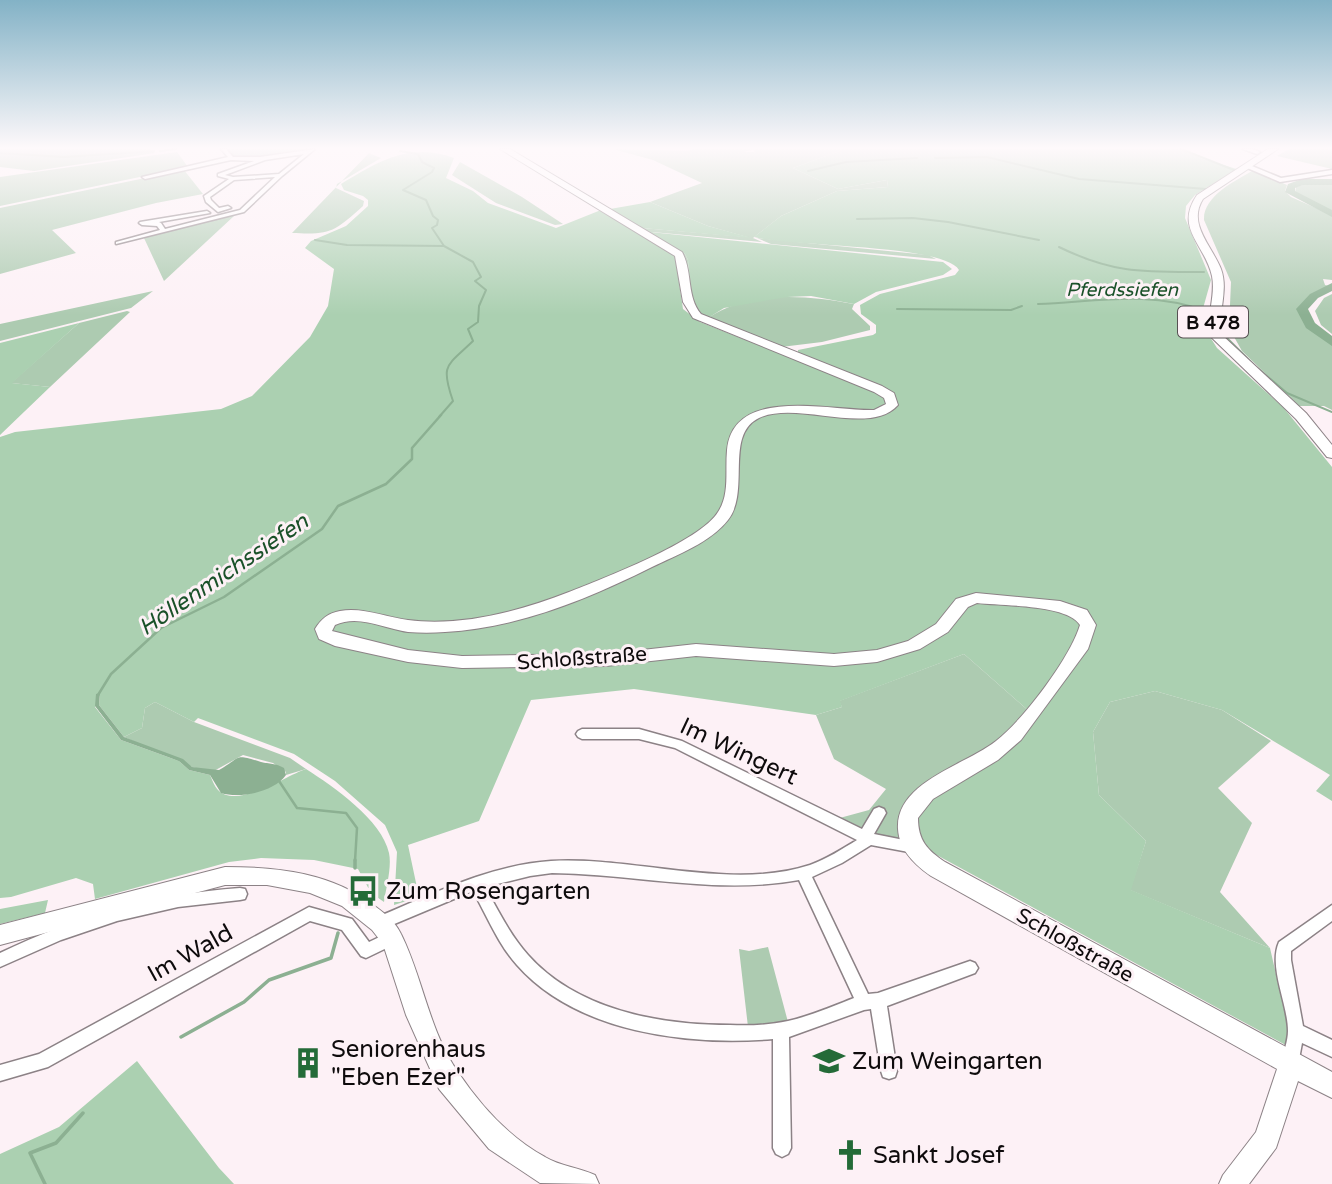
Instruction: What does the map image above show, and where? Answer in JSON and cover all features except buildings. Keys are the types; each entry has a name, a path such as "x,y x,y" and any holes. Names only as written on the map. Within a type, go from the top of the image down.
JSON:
{"main road":[{"name":"Schloßstraße","path":"597,204 679,254 684,268 686,302 698,316 881,390 891,398 891,407 874,414 773,411 751,417 734,439 733,494 718,523 695,539 576,596 512,615 444,626 407,626 344,616 328,622 324,633 332,640 462,662 606,660 696,650 844,660 887,654 914,645 937,632 959,606 971,599 990,598 1052,604 1081,614 1088,625 1084,640 1009,740 991,755 927,792 912,804 906,824 914,847 919,855 938,869 1332,1086"},
{"name":"B 478","path":"1196,204 1191,212 1194,226 1219,281 1212,325 1216,336 1301,416 1332,454"},
{"path":"0,934 74,921 225,876 267,876 311,884 350,899 386,930 418,1014 448,1080 498,1140 540,1170 586,1184"},
{"path":"1232,1184 1267,1139 1290,1064"}],"street":[{"path":"212,204 218,210"},
{"path":"118,243 242,211 249,204"},
{"path":"163,231 159,224 142,223 246,207"},
{"name":"Im Wingert","path":"582,734 639,734 678,744 867,838"},
{"path":"386,930 475,884 519,871 552,867 761,879 803,873 824,865 867,838 879,813"},
{"path":"867,838 914,847"},
{"path":"803,873 871,1002 889,1071"},
{"path":"475,884 523,961 562,993 602,1012 663,1027 720,1035 781,1031 970,968"},
{"path":"1,960 74,921 195,896 240,894"},
{"path":"1290,1064 1296,1031 1283,960 1284,947 1332,912"},
{"name":"Im Wald","path":"0,1073 41,1060 309,914 347,924 366,951 386,930"},
{"path":"781,1031 782,1148"},
{"path":"1296,1031 1332,1049"}],"shaded area":[{"path":"18,204 151,204 52,230 76,253 0,274 0,208"},
{"path":"319,204 363,204 331,230 292,233"},
{"path":"368,204 491,204 556,228 601,210 675,256 683,309 700,322 791,358 798,350 873,335 876,333 876,325 861,314 860,305 880,294 955,275 959,270 947,262 926,255 754,237 781,216 807,204 1187,204 1185,218 1211,280 1202,312 1205,329 1217,348 1283,407 1332,467 1332,801 1316,791 1330,775 1222,710 1155,691 1110,702 1093,732 1099,795 1146,841 1131,890 1270,948 1293,1049 909,840 903,821 997,748 1030,712 964,654 840,701 842,707 816,715 634,689 531,700 479,821 408,845 419,897 394,905 397,852 385,825 335,781 294,754 198,718 194,722 155,702 145,708 142,728 124,737 99,705 100,694 95,707 121,740 179,761 189,770 210,775 218,790 226,795 249,794 306,769 330,785 367,817 385,841 390,865 384,902 371,893 358,869 314,860 261,858 229,862 95,899 93,884 76,878 0,898 0,437 15,432 221,409 252,396 310,337 328,306 334,269 305,248 311,241 346,226"},
{"path":"499,204 533,204 563,224 555,225"},
{"path":"655,204 807,204 781,216 753,238 762,242 652,232 685,254 688,260 691,301 708,318 724,309 760,299 817,298 854,304 852,309 870,326 870,330 822,342 781,347 709,320 689,302 687,265 681,253 609,210 642,228 747,237 708,226"},
{"path":"655,204 708,226 752,238 642,228 610,209"},
{"path":"1209,204 1308,204 1332,215 1332,280 1323,279 1325,285 1329,286 1312,294 1301,309 1307,325 1332,344 1332,410 1324,406 1299,406 1242,351 1229,328 1231,282 1204,220"},
{"path":"1318,204 1332,204 1332,211"},
{"path":"229,215 234,216 164,281 144,238"},
{"path":"650,232 943,262 952,269 943,275 876,292 854,304 811,296 787,297 724,308 708,318 696,307 693,300 685,254"},
{"path":"757,238 928,255 936,259 771,244"},
{"path":"153,291 131,308 0,341 0,324"},
{"path":"1332,294 1332,334 1321,325 1315,311 1324,298"},
{"path":"130,312 50,387 11,383 79,323"},
{"path":"79,323 12,383 50,387 0,435 0,343"},
{"path":"964,654 1030,712 909,840 866,833 836,819 869,810 886,789 834,759 816,715 842,707 839,701"},
{"path":"1155,691 1222,710 1271,741 1218,788 1252,823 1220,892 1270,948 1130,890 1146,841 1099,795 1093,732 1110,702"},
{"path":"100,693 99,705 124,737 183,759 192,767 219,770 241,757 281,766 286,775 273,786 256,793 221,793 210,775 189,770 179,761 121,740 95,706 96,694"},
{"path":"155,702 194,722 290,758 306,769 286,775 286,772 273,763 243,755 212,772 192,767 124,737 142,728 145,708"},
{"path":"48,900 45,913 0,924 0,909"},
{"path":"768,947 788,1022 748,1027 739,949 749,951"},
{"path":"137,1061 234,1184 0,1184 0,1154 59,1127"}],"waterway":[{"name":"Höllenmichssiefen","path":"428,204 438,220 437,225 432,228 444,246"},
{"path":"1313,204 1332,214"},
{"path":"857,219 913,218 948,222 1039,240"},
{"path":"315,240 347,245 444,246"},
{"name":"Höllenmichssiefen","path":"439,417 453,401 447,380 448,366 473,341 468,329 478,322 479,306 486,290 475,281 481,277 473,262 444,246"},
{"path":"1059,247 1097,262 1130,270 1204,272"},
{"path":"1332,286 1314,296 1302,309 1310,325 1332,342"},
{"name":"Pferdssiefen","path":"1038,304 1143,299 1205,311"},
{"name":"Pferdssiefen","path":"897,309 1011,310 1022,306"},
{"name":"Pferdssiefen","path":"1226,315 1223,329 1226,337 1255,366 1287,393 1332,412"},
{"name":"Höllenmichssiefen","path":"98,695 111,674 161,628 224,597 322,529 338,506 386,484 412,459 412,448 441,415"},
{"name":"Höllenmichssiefen","path":"279,781 297,808 346,813 357,828 355,861"},
{"name":"Höllenmichssiefen","path":"355,861 355,868"},
{"name":"Höllenmichssiefen","path":"181,1037 244,1002 269,980 331,958 338,933"},
{"name":"Höllenmichssiefen","path":"45,1184 30,1153 56,1143 83,1113"}],"place":[{"name":"Zum Rosengarten","path":"363,891"},
{"name":"Zum Weingarten","path":"829,1061"},
{"name":"Seniorenhaus \"Eben Ezer\"","path":"308,1063"},
{"name":"Sankt Josef","path":"850,1155"}]}
